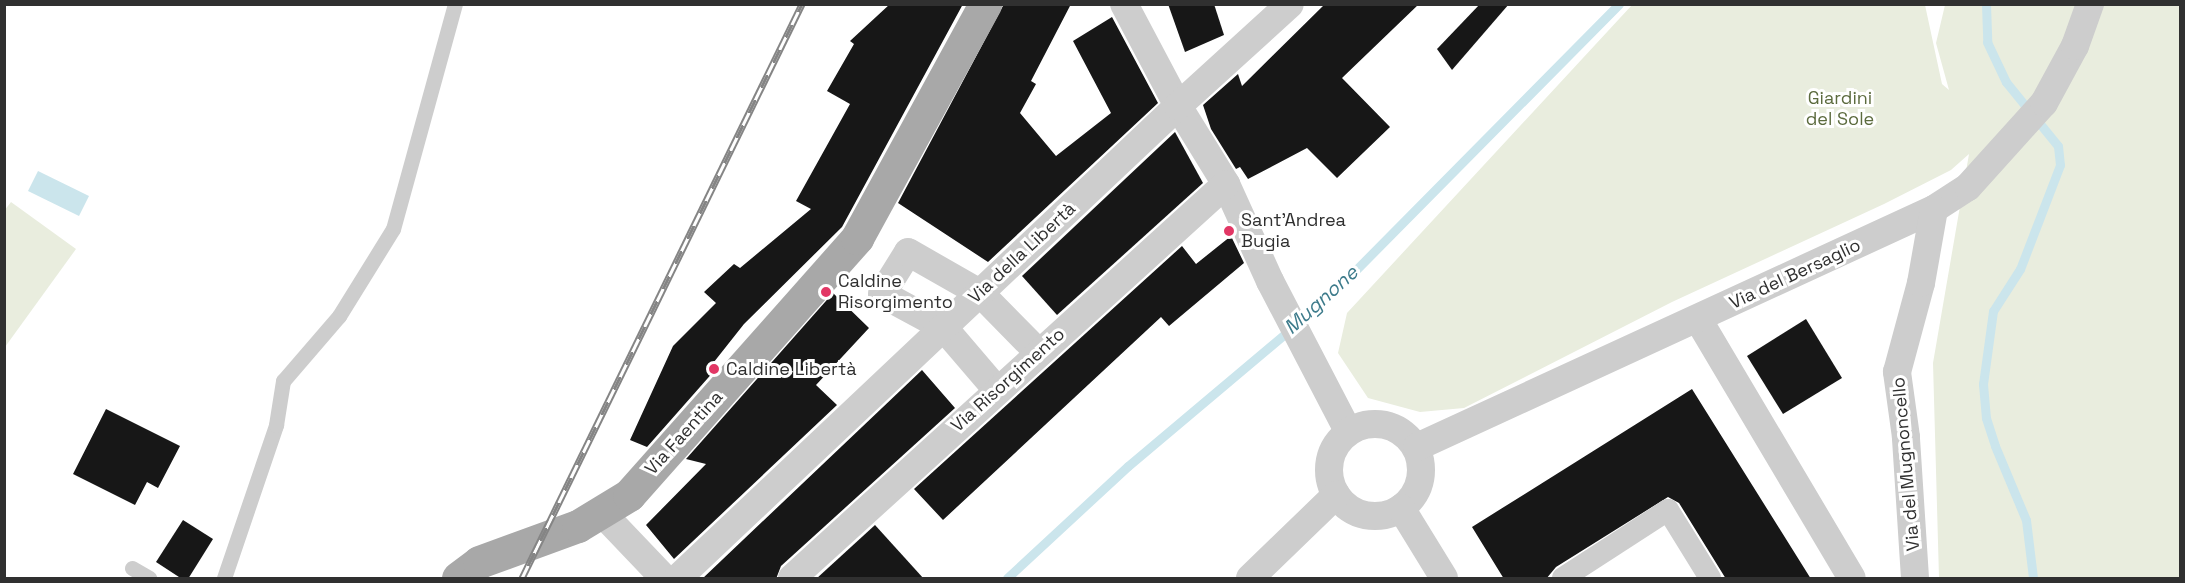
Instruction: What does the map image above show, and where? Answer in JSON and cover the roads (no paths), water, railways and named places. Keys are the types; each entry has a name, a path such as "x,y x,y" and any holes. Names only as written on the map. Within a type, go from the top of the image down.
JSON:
{"main road":[{"name":"Via Faentina","path":"458,579 487,558 603,514 629,495 857,238 985,4"}],"street":[{"path":"1124,4 1178,106 1226,184 1270,281 1348,431"},
{"name":"Via della Libertà","path":"678,579 1178,106 1290,4"},
{"name":"Via del Bersaglio","path":"1417,447 1934,209 1968,187 2024,129 2044,103 2075,46 2090,4"},
{"name":"Via Risorgimento","path":"792,579 1226,184"},
{"name":"Via del Mugnoncello","path":"1915,579 1906,437 1897,372 1921,283 1934,209"},
{"path":"997,390 943,327 882,294 908,252 980,293 1038,353"},
{"path":"1698,319 1852,579"},
{"path":"1363,425 1390,426 1405,433 1417,447 1421,477 1412,498 1401,508 1372,516 1356,512 1336,495 1329,463 1334,447 1348,431 1363,425"},
{"path":"1250,579 1336,495"},
{"path":"1401,508 1444,579"},
{"path":"1563,579 1668,510 1710,579"},
{"path":"603,514 664,579"}],"lane":[{"path":"224,579 276,425 283,381 339,316 393,230 455,4"},
{"path":"132,568 149,579"}],"water":[{"path":"38,171 89,196 79,216 28,191"}],"waterway":[{"name":"Mugnone","path":"1007,578 1128,466 1332,294 1619,4"},
{"path":"1986,4 1987,42 2006,82 2058,146 2060,165 2020,269 1993,311 1983,384 1986,418 1995,446 2026,520 2033,578"}],"railway":[{"path":"522,578 802,4"}],"place":[{"name":"Sant'Andrea Bugia","path":"1229,231"},
{"name":"Caldine Risorgimento","path":"826,292"},
{"name":"Caldine Libertà","path":"714,369"}],"park label":[{"name":"Giardini del Sole","path":"1840,109"}]}
